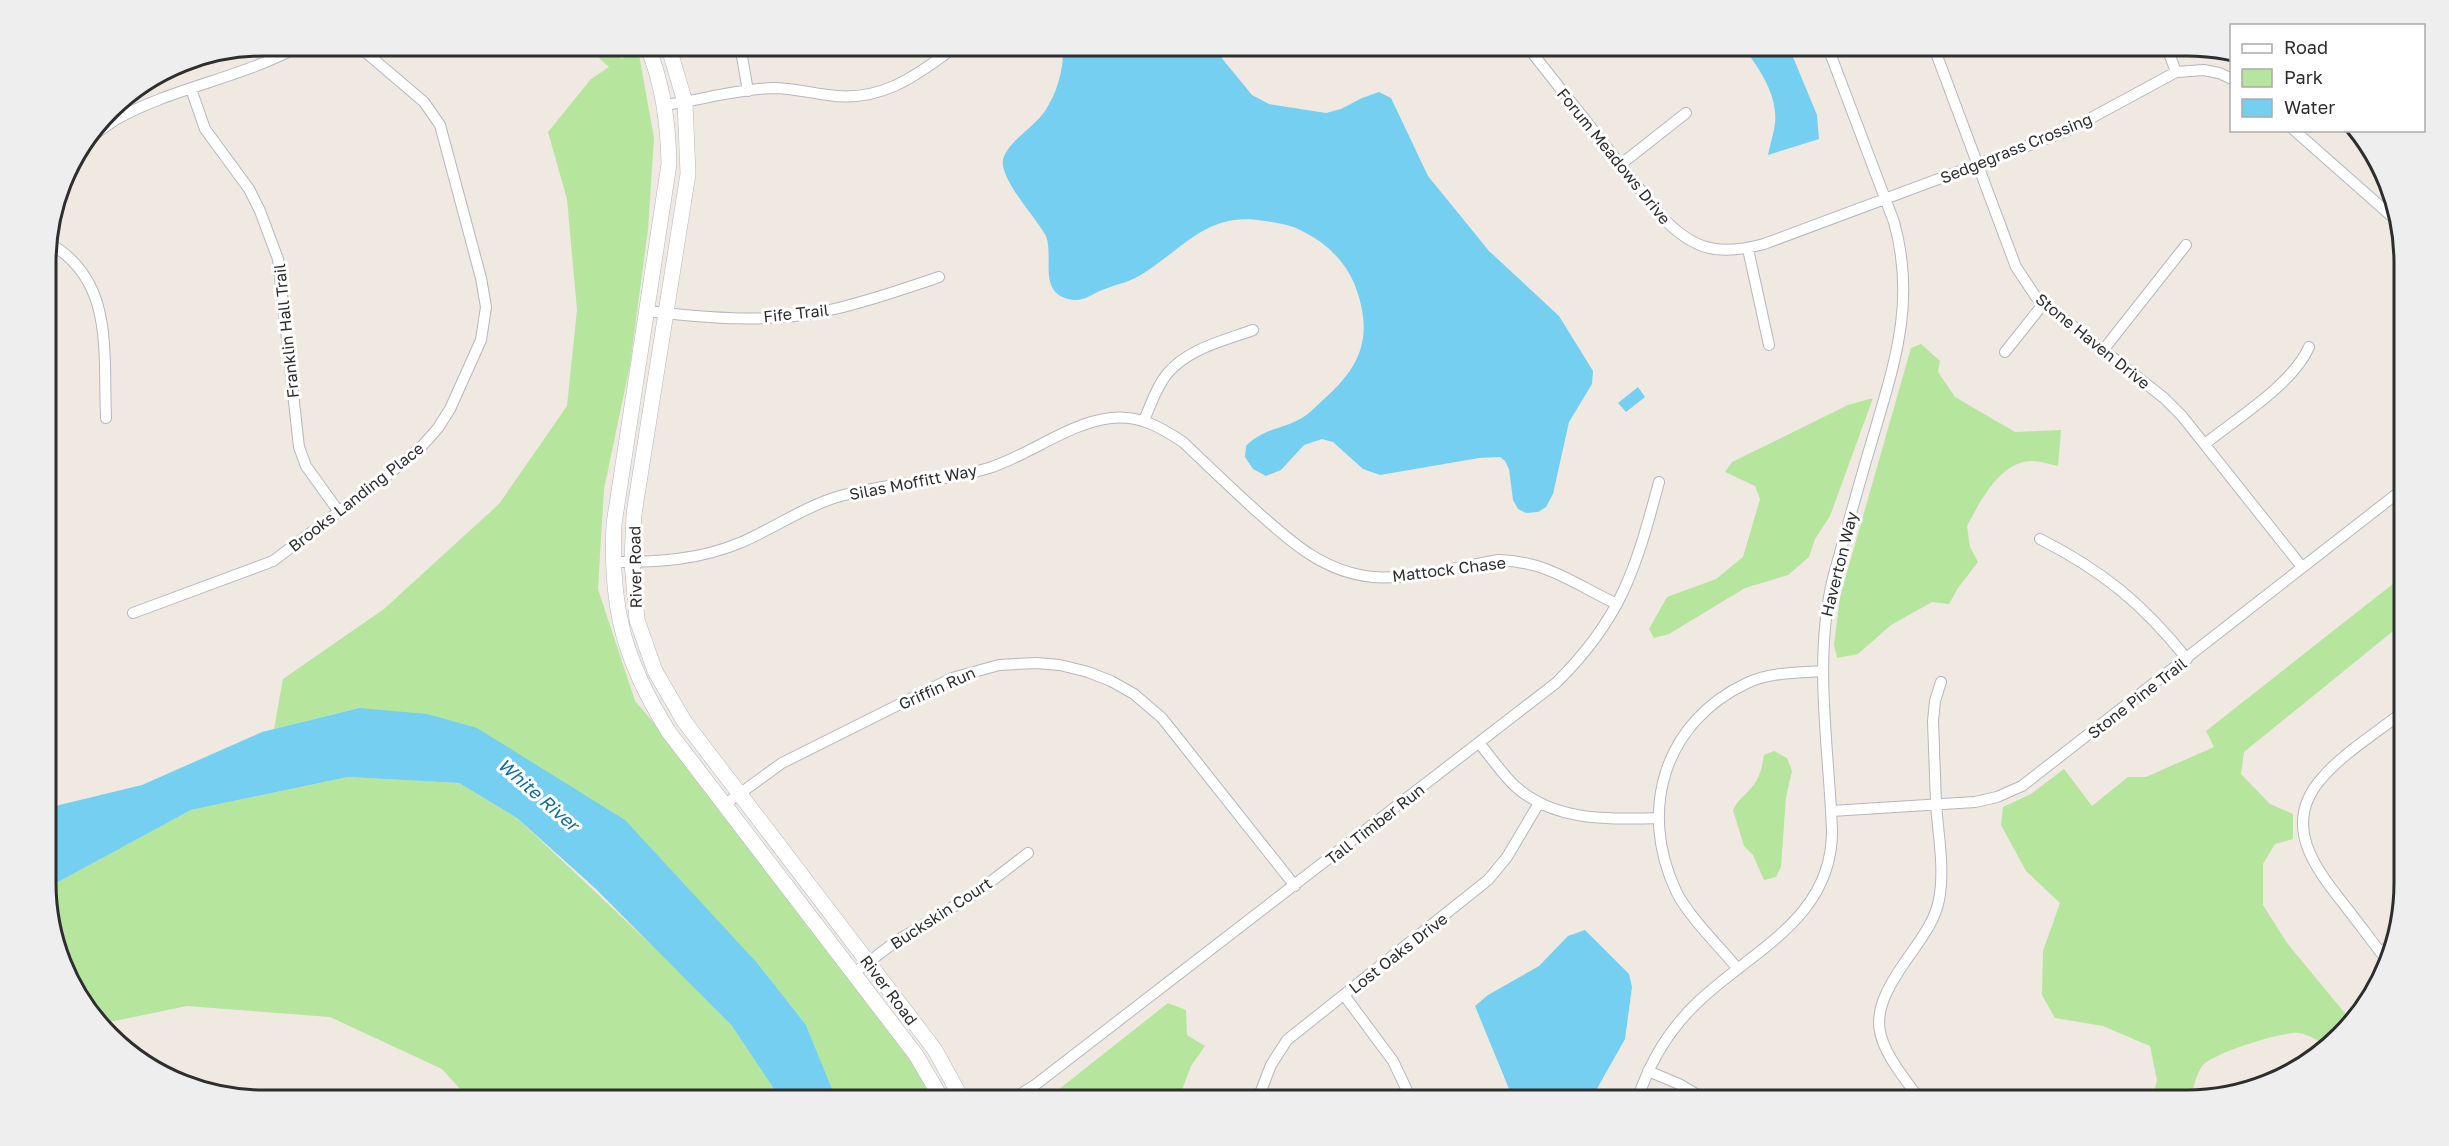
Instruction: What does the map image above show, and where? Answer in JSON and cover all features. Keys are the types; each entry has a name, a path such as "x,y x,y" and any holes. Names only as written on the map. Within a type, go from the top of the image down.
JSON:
{"main road":[{"name":"River Road","path":"651,56 661,82 665,105 669,164 648,311 615,508 613,562 616,607 624,639 642,686 668,731 916,1055 937,1090"},
{"name":"River Road","path":"671,56 685,102 688,174 634,514 632,562 637,620 656,671 684,721 935,1050 957,1090"}],"street":[{"path":"110,123 191,89 281,56"},
{"name":"Brooks Landing Place","path":"133,613 273,561 339,512 423,446 438,428 460,389 481,340 486,307 482,278 440,125 424,102 370,56"},
{"path":"742,56 748,91"},
{"path":"665,105 748,91 786,88 830,96 871,95 908,81 942,56"},
{"name":"Forum Meadows Drive","path":"1535,56 1661,216 1687,240 1712,249 1726,251 1748,249 1885,199"},
{"name":"Haverton Way","path":"1641,1090 1648,1071 1666,1040 1685,1015 1796,921 1814,899 1830,859 1832,811 1822,671 1822,633 1828,597 1893,368 1902,329 1904,288 1901,250 1885,199 1831,56"},
{"name":"Stone Haven Drive","path":"1937,56 2020,274 2031,291 2043,303 2164,398 2205,444 2302,567"},
{"path":"2170,56 2176,72 2204,70 2230,78"},
{"name":"Sedgegrass Crossing","path":"1885,199 2082,124 2176,72"},
{"name":"Franklin Hall Trail","path":"191,89 205,129 249,189 270,233 283,287 298,447 306,466 339,512"},
{"path":"1620,165 1686,112"},
{"path":"2296,132 2387,212"},
{"path":"2104,350 2186,245"},
{"path":"56,247 88,277 96,295 101,324 106,418"},
{"path":"1748,249 1769,345"},
{"name":"Fife Trail","path":"648,311 721,318 768,317 828,311 939,277"},
{"path":"2005,352 2043,303"},
{"path":"1144,420 1156,392 1166,375 1174,367 1204,348 1252,330"},
{"path":"2205,444 2287,378 2300,364 2309,346"},
{"name":"Silas Moffitt Way","path":"613,562 681,560 704,556 742,542 833,498 854,492 958,475 991,467 1094,422 1117,418 1144,420"},
{"name":"Mattock Chase","path":"1144,420 1183,442 1299,549 1324,564 1374,577 1399,577 1499,560 1515,561 1545,567 1617,604"},
{"name":"Tall Timber Run","path":"1027,1090 1556,683 1592,645 1617,604 1634,569 1659,482"},
{"name":"Stone Pine Trail","path":"1832,811 1988,799 2022,786 2394,496"},
{"path":"2040,539 2116,585 2154,620 2187,659"},
{"name":"Griffin Run","path":"724,805 782,763 960,675 983,668 1020,663 1067,666 1123,687 1162,718 1295,886"},
{"path":"1738,969 1677,893 1660,849 1658,818 1662,786 1673,755 1693,722 1711,705 1747,683 1766,676 1789,672 1822,671"},
{"path":"1913,1090 1887,1054 1880,1036 1879,1021 1881,1002 1887,989 1926,932 1939,901 1941,872 1933,721 1935,701 1941,682"},
{"path":"2381,952 2309,856 2304,837 2305,814 2318,782 2328,771 2394,718"},
{"path":"1479,743 1514,786 1539,803 1567,814 1598,819 1658,818"},
{"name":"Lost Oaks Drive","path":"1261,1090 1271,1065 1287,1040 1488,880 1508,857 1539,803"},
{"name":"Buckskin Court","path":"853,974 895,942 976,893 1028,853"},
{"path":"1344,995 1393,1061 1407,1090"},
{"path":"1648,1071 1689,1090"}],"green space":[{"path":"597,56 618,56 622,59 627,56 639,56 654,138 648,229 630,365 604,489 598,589 635,701 724,805 895,1030 928,1090 833,1090 806,1025 758,964 359,708 274,729 283,679 384,609 499,504 567,406 577,310 567,199 548,132 591,79 609,67"},
{"path":"1921,344 1940,361 1938,372 1955,397 2015,432 2061,430 2058,466 2033,461 2019,463 2000,476 1992,485 1967,526 1970,547 1978,562 1949,604 1932,602 1891,625 1858,654 1837,658 1834,645 1840,597 1911,348"},
{"path":"1873,398 1830,516 1815,539 1809,557 1788,575 1745,588 1669,634 1654,638 1649,629 1667,597 1716,579 1743,557 1760,499 1755,486 1725,472 1732,462 1848,405"},
{"path":"2394,583 2394,630 2244,752 2241,774 2270,804 2293,814 2293,839 2275,844 2263,864 2263,905 2287,943 2346,1015 2320,1041 2299,1033 2264,1039 2234,1049 2203,1065 2193,1090 2155,1090 2157,1080 2150,1046 2103,1026 2055,1018 2042,995 2043,951 2060,903 2026,871 2001,825 2003,807 2031,794 2064,769 2092,806 2128,777 2146,777 2214,747 2206,731"},
{"path":"1774,751 1787,758 1792,771 1786,797 1781,867 1776,877 1764,880 1753,855 1744,846 1733,810 1757,780 1764,755"},
{"path":"348,777 459,783 517,818 661,954 732,1026 775,1090 461,1090 442,1069 330,1017 187,1006 109,1022 83,987 71,963 57,911 56,883 191,810"},
{"path":"1168,1003 1186,1010 1187,1035 1205,1046 1191,1066 1182,1090 1058,1090"}],"water":[{"path":"1062,56 1220,56 1252,95 1269,104 1326,113 1341,109 1379,92 1391,98 1428,176 1489,251 1559,316 1593,371 1592,384 1569,422 1553,494 1546,507 1538,512 1526,513 1518,509 1513,500 1509,469 1500,457 1479,458 1380,475 1363,469 1333,442 1322,439 1304,445 1281,470 1266,476 1253,469 1245,457 1246,446 1259,436 1302,418 1337,387 1356,361 1364,333 1360,301 1350,275 1327,247 1299,230 1265,221 1245,219 1229,221 1200,233 1134,279 1082,299 1073,300 1059,295 1053,289 1050,281 1046,236 1010,184 1003,166 1003,159 1012,144 1040,117 1050,103 1059,79"},
{"path":"1750,56 1793,56 1817,115 1819,139 1768,155 1774,131 1775,112 1766,81"},
{"path":"1638,387 1645,397 1626,412 1618,403"},
{"name":"White River","path":"359,708 427,714 477,728 625,820 758,964 806,1025 833,1090 775,1090 732,1026 596,889 517,818 459,783 348,777 191,810 56,883 56,806 142,785 262,732"},
{"path":"1585,930 1629,974 1632,987 1625,1039 1596,1090 1509,1090 1475,1006 1488,995 1539,966 1568,936"}]}
